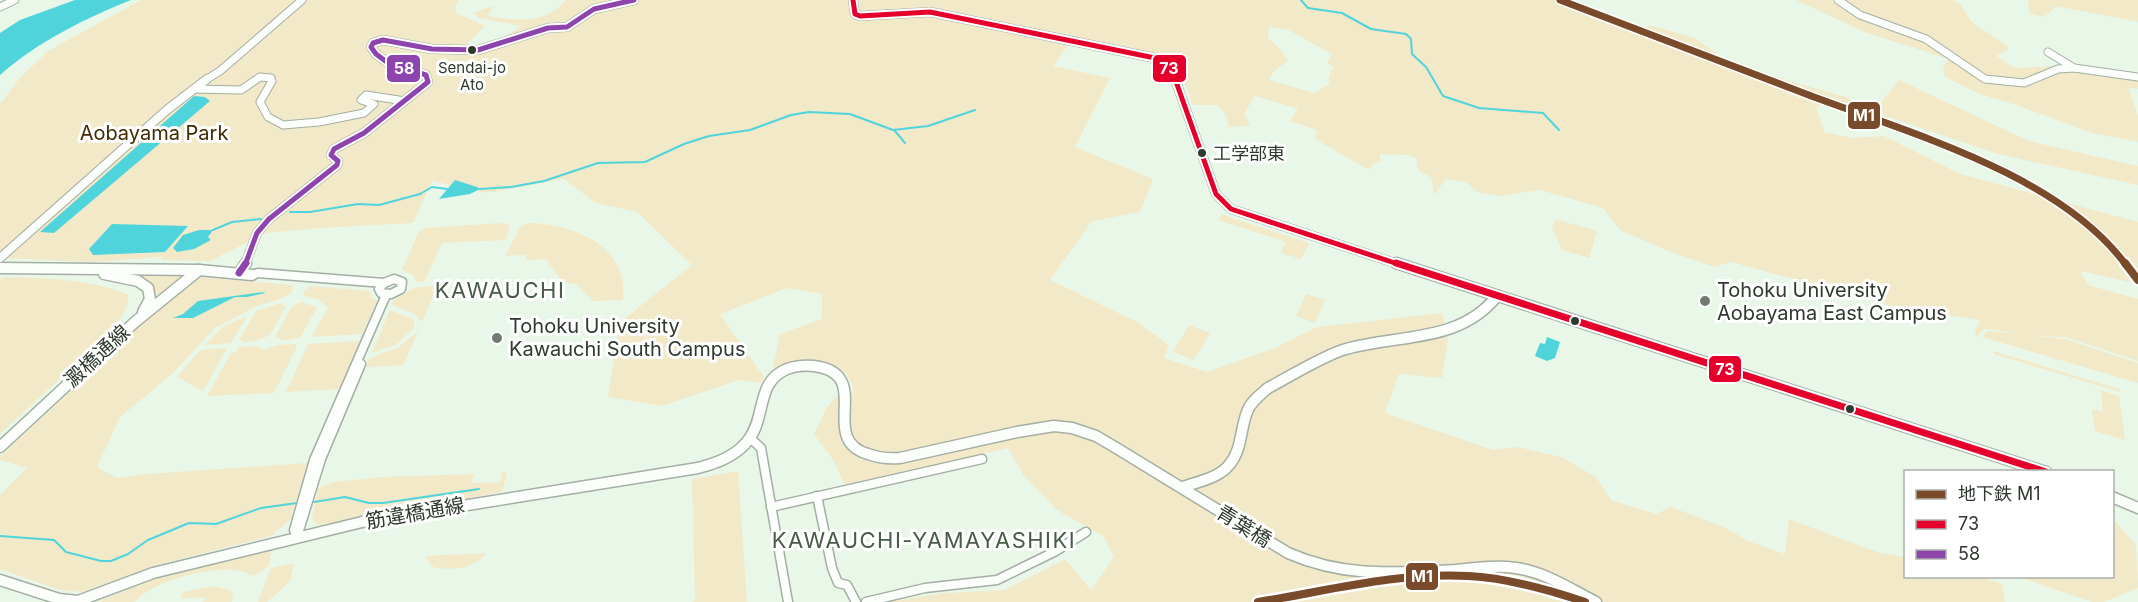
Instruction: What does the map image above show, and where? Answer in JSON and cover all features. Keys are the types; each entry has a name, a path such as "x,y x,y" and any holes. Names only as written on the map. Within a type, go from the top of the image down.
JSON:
{"street":[{"path":"0,7 15,0"},
{"path":"0,258 193,89 220,71 302,0"},
{"path":"239,273 249,262 261,228 285,204 337,165 338,161 331,155 331,152 364,133 428,82 428,77 387,63 374,52 371,47 373,43 383,40 432,49 478,50 548,28 567,27 594,9 634,0"},
{"path":"853,0 855,14 860,16 930,12 1155,58 1169,68 1174,76 1216,194 1231,208 1497,296 2043,470"},
{"path":"1838,0 1860,15 1926,39 1985,79 2024,83 2058,69 2074,68 2138,76"},
{"path":"2048,52 2074,68"},
{"path":"193,89 242,90 260,77 271,78 272,81 260,102 268,117 283,125 318,122 364,113 374,104 361,100 366,95 405,101"},
{"path":"0,268 199,270 385,290 314,460 294,530 297,537"},
{"path":"87,270 138,281 148,288 150,294 148,303 135,322"},
{"name":"澱橋通線","path":"0,447 135,322 199,270"},
{"path":"1183,487 1220,473 1229,466 1239,449 1247,411 1268,388 1344,349 1453,329 1485,311 1497,296"},
{"name":"青葉橋","path":"750,438 755,430 763,395 770,381 790,368 814,366 832,372 843,380 847,395 843,430 852,447 865,455 895,459 1021,431 1063,426 1092,435 1183,487 1288,553 1315,566 1351,574 1519,568 1546,576 1596,602"},
{"path":"750,438 761,448 764,482 771,507 788,602"},
{"name":"筋違橋通線","path":"78,601 153,573 384,518 698,468 729,457 750,438"},
{"path":"771,507 982,459"},
{"path":"817,496 832,568 838,583 847,585 856,602"},
{"path":"2114,498 2138,508"},
{"path":"866,602 925,588 998,580 1054,552 1086,532"},
{"path":"0,580 59,600 78,601"}],"green space":[{"name":"Aobayama Park","path":"141,0 459,0 455,7 456,13 485,26 463,48 381,43 463,52 497,43 521,26 479,18 473,13 494,6 488,15 490,17 531,19 549,14 566,0 1574,0 1583,4 1608,24 1628,29 1652,26 1695,38 1731,64 1849,98 1853,105 1816,106 1824,132 1852,138 1884,136 1960,174 2138,222 2138,284 2080,271 2088,285 2138,299 2138,361 2065,337 2022,335 1989,329 1984,329 1978,336 1974,334 1980,320 1903,309 1731,262 1714,267 1668,251 1620,230 1603,208 1540,190 1500,196 1477,192 1467,183 1446,179 1434,195 1432,178 1418,170 1416,158 1407,155 1380,154 1380,162 1372,165 1371,169 1365,168 1315,139 1317,130 1290,121 1298,109 1255,96 1244,114 1250,126 1229,127 1225,114 1218,105 1193,105 1180,75 1160,57 1131,48 1072,39 1053,66 1110,78 1075,147 1153,179 1140,212 1092,221 1050,280 1137,322 1169,345 1164,358 1207,372 1275,348 1317,327 1442,313 1448,340 1442,378 1399,374 1385,413 1493,450 1518,447 1561,457 1596,477 1611,500 1656,514 1671,507 1726,528 1748,541 1785,554 1789,519 1877,552 1904,557 1904,578 1984,578 2002,584 2005,602 890,602 944,593 1004,590 1065,559 1091,590 1114,557 1103,536 1057,510 1024,476 1008,448 846,487 833,460 814,434 826,409 838,395 854,392 850,380 843,371 822,362 797,362 774,369 773,366 780,334 822,319 822,294 787,288 720,314 764,377 760,383 739,380 662,406 608,397 619,323 692,265 637,212 596,203 564,179 487,193 432,181 413,223 266,233 210,261 161,260 162,257 93,262 0,258 0,104 19,79 48,51","holes":["1269,27 1288,30 1332,54 1327,63 1334,67 1329,76 1329,84 1314,93 1269,80 1274,71 1288,61 1280,49 1268,38"]},
{"path":"1796,0 1953,0 1960,4 1972,22 2010,48 1996,56 2015,68 2057,66 2127,71 2138,75 2138,89 2129,90 2138,116 2138,142 2092,133 1977,93 1945,77 1943,68 1949,59 1864,32"},
{"path":"2028,0 2138,0 2138,22 2056,6 2044,17 2030,14"},
{"path":"1899,80 2029,141 2138,166 2138,185 1998,154 1873,112"},
{"path":"1222,214 1309,243 1301,259 1280,253 1286,242 1218,220"},
{"path":"1555,219 1597,231 1589,258 1562,250 1552,228"},
{"path":"501,223 510,225 506,240 442,243 424,282 417,282 413,275 402,270 418,233 424,228"},
{"path":"527,223 562,227 594,241 607,251 617,265 622,281 623,300 593,301 576,284 563,282 546,259 525,260 526,255 505,256 520,228"},
{"path":"125,274 184,275 185,277 163,294 155,294 151,282"},
{"path":"6,277 84,283 129,295 126,309 114,328 0,434 0,279"},
{"path":"198,277 292,285 292,292 281,299 257,306 215,328 172,374 120,417 97,467 117,478 307,463 291,519 271,536 161,564 82,592 60,590 0,569 0,495 27,468 0,460 0,457 169,298"},
{"path":"310,286 369,291 371,297 377,301 362,334 311,337 328,308 318,299 304,296 303,292"},
{"path":"437,286 422,322 415,314 392,305 394,300 416,287"},
{"path":"1306,294 1325,300 1315,323 1296,316"},
{"path":"301,302 317,307 301,336 288,340 275,337 292,306"},
{"path":"281,303 285,307 270,334 252,341 239,340 256,311"},
{"path":"390,310 412,319 414,328 395,345 372,353"},
{"path":"247,316 231,343 204,345 223,327"},
{"path":"1189,325 1210,333 1194,360 1173,352"},
{"path":"1987,331 2065,339 2138,363 2138,383 1982,337"},
{"path":"418,332 403,365 366,367 370,358 397,348"},
{"path":"360,341 339,389 286,392 308,344"},
{"path":"296,344 296,349 274,393 207,396 231,353 236,352 239,347 258,346 264,350 277,345"},
{"path":"227,348 203,391 177,377 200,350"},
{"path":"1993,351 2119,389 2120,392 1994,354"},
{"path":"2089,387 2119,396 2125,440 2095,431 2092,409 2103,412 2101,392"},
{"path":"738,471 747,602 692,602 695,600 692,479"},
{"path":"502,472 507,473 502,492 317,525 312,519 318,488 334,482 381,477 474,474 472,483 500,482"},
{"path":"2114,520 2136,545 2138,588 2104,602 2092,602 2021,578 2114,578"},
{"path":"271,550 269,566 253,576 241,571 226,570 191,574 157,586 135,602 97,602 155,579"},
{"path":"486,553 469,566 454,569 433,567 425,556"},
{"path":"294,563 290,581 267,602 258,602 271,568"},
{"path":"214,586 230,590 233,595 232,602 203,602 205,597 181,599 183,592"}],"water":[{"path":"75,0 131,0 46,41 0,75 0,33 20,20"},
{"path":"194,96 205,97 210,101 54,233 40,232"},
{"path":"455,180 480,189 470,194 439,199"},
{"path":"112,224 188,226 165,252 93,255 89,249"},
{"path":"199,230 213,230 208,237 211,240 194,249 177,252 173,248 183,235"},
{"path":"264,292 247,297 235,297 193,318 173,318 183,314 198,301"},
{"path":"1547,337 1560,342 1555,358 1547,361 1535,356 1540,343 1545,344"}],"waterway":[{"path":"1301,0 1308,8 1342,13 1371,29 1406,34 1411,39 1412,54 1426,67 1443,96 1479,108 1543,113 1559,130"},
{"path":"480,189 511,187 544,181 598,163 645,162 684,144 709,136 750,130 791,115 809,112 850,114 893,130 928,126 975,110"},
{"path":"895,131 905,143"},
{"path":"290,212 310,212 358,204 379,205 420,194 432,187 447,189"},
{"path":"213,230 232,222 261,219"},
{"path":"314,502 345,497 369,503 383,503 479,489"},
{"path":"0,536 54,540 66,552 101,561 111,561 128,554 148,540 189,523 216,524 261,508 297,503"}],"metro line":[{"name":"M1","path":"1560,0 1941,144 1989,165 2036,189 2078,216 2113,246 2138,280"},
{"name":"M1","path":"1258,602 1386,581 1449,575 1508,581 1585,602"}],"transit line":[{"name":"58","path":"239,273 246,262 257,233 269,219 337,165 338,161 331,155 334,149 364,133 428,82 426,75 395,66 381,59 371,47 373,43 383,40 432,49 478,50 548,28 567,27 594,9 634,0"},
{"name":"73","path":"853,0 855,14 860,16 930,12 1155,58 1169,68 1174,76 1216,194 1231,209 2040,470"}],"place":[{"name":"Sendai-jo Ato","path":"472,50"},
{"name":"工学部東","path":"1202,153"},
{"name":"Tohoku University Aobayama East Campus","path":"1705,301"},
{"name":"Tohoku University Kawauchi South Campus","path":"497,338"}],"district":[{"name":"KAWAUCHI","path":"500,290"},
{"name":"KAWAUCHI-YAMAYASHIKI","path":"924,540"}]}
